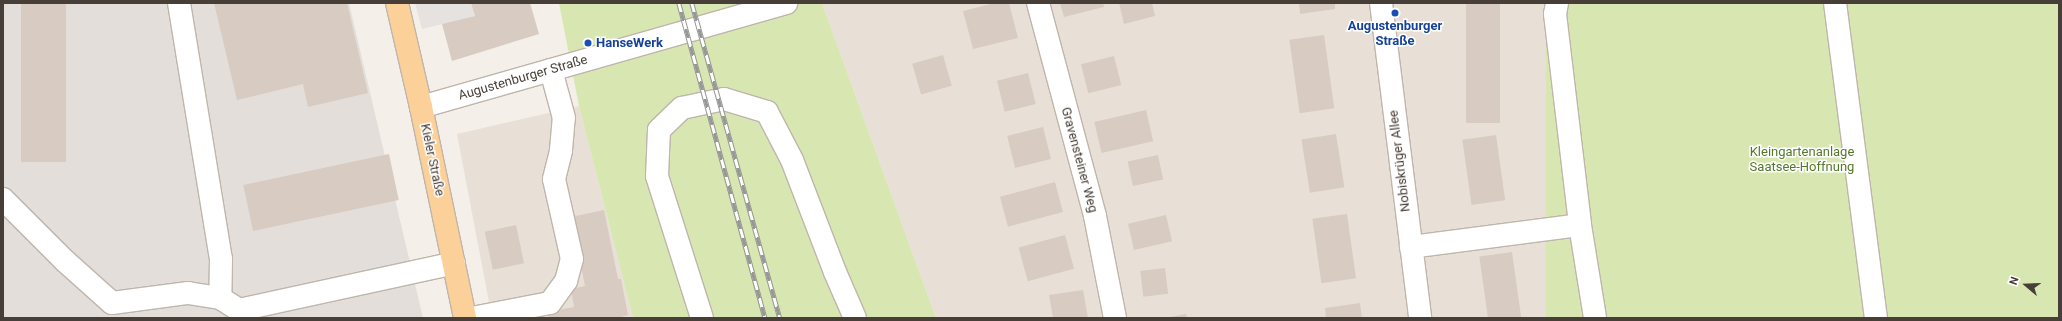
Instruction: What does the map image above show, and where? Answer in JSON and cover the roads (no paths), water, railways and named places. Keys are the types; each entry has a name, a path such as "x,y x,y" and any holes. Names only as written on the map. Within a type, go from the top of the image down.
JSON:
{"main road":[{"name":"Kieler Straße","path":"397,3 422,107 465,318"}],"street":[{"path":"178,3 221,259 220,298"},
{"name":"Augustenburger Straße","path":"422,107 786,3"},
{"name":"Gravensteiner Weg","path":"1038,3 1094,216 1116,318"},
{"name":"Nobiskrüger Allee","path":"1381,3 1420,318"},
{"path":"1557,3 1555,14 1580,225 1596,318"},
{"path":"1835,3 1876,318"},
{"path":"472,318 550,303 566,281 572,259 554,179 561,150 564,118 551,70"},
{"path":"702,318 657,176 659,130 682,108 724,99 767,112 792,160 835,272 855,318"},
{"path":"3,199 65,261 112,303 188,293 220,298 239,310 254,308 454,263"},
{"path":"1411,247 1580,225"}],"railway":[{"path":"679,3 765,318"},
{"path":"692,3 780,318"}],"place":[{"name":"Augustenburger Straße","path":"1395,13"},
{"name":"HanseWerk","path":"588,43"}],"park label":[{"name":"Kleingartenanlage Saatsee-Hoffnung","path":"1802,160"}]}
